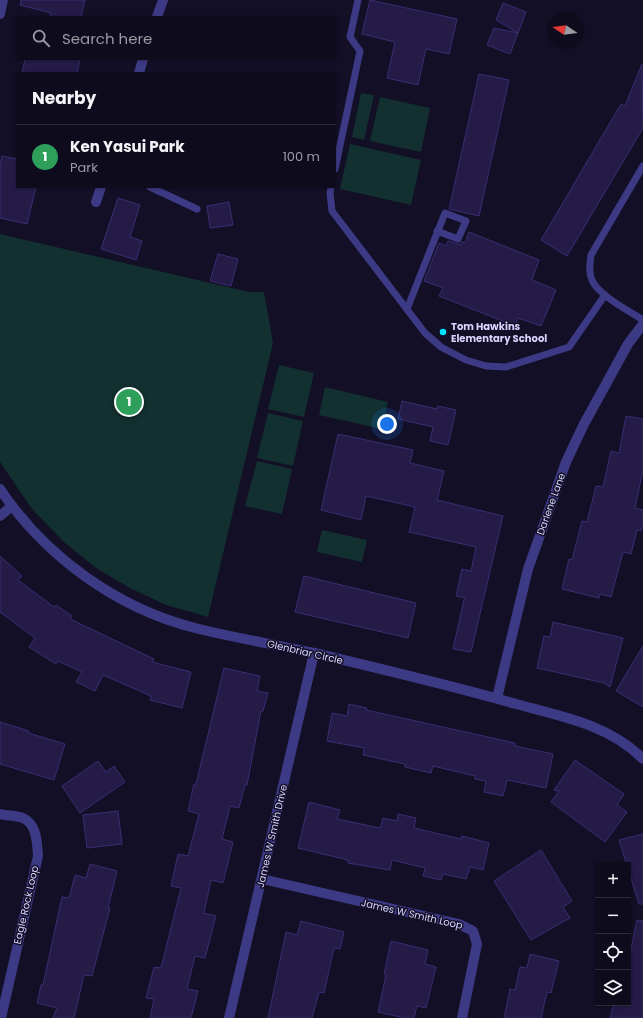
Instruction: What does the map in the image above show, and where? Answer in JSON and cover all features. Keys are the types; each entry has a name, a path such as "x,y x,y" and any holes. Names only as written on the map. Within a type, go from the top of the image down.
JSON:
{"street":[{"path":"0,14 3,0"},
{"path":"157,16 163,0"},
{"path":"139,72 143,60"},
{"path":"96,202 101,188"},
{"name":"Darlene Lane","path":"497,698 528,569 566,462 584,424 624,351 643,324"},
{"name":"Glenbriar Circle","path":"0,489 30,528 55,554 101,588 136,606 193,628 314,653 497,698 592,725 617,739 643,759"},
{"path":"0,516 12,506"},
{"name":"James W Smith Drive","path":"229,1018 314,653"},
{"name":"Eagle Rock Loop","path":"0,814 24,818 31,825 36,836 38,856 0,1018"},
{"name":"James W Smith Loop","path":"262,879 458,924 473,931 477,944 462,1018"}],"lane":[{"path":"336,163 360,51 350,37 358,0"},
{"path":"643,166 591,255 589,268 592,280 605,295 643,320"},
{"path":"152,188 197,208"},
{"path":"331,188 332,211 425,333 441,347 466,360 486,366 506,367 569,347 605,295"},
{"path":"407,309 437,231"}],"green space":[{"path":"361,93 374,95 364,140 352,137"},
{"path":"380,97 430,108 421,152 370,141"},
{"path":"350,144 421,160 411,205 340,189"},
{"path":"0,234 249,292 264,292 273,343 208,617 166,605 130,588 96,568 63,541 32,509 0,462"},
{"path":"279,365 314,373 304,417 268,409"},
{"path":"325,387 388,402 382,429 319,415"},
{"path":"268,413 303,421 293,466 257,458"},
{"path":"257,461 292,469 282,514 245,506"},
{"path":"322,530 367,540 362,562 317,552"}],"building":[{"path":"21,0 85,0 81,16 50,16 51,13 20,5"},
{"path":"370,0 457,19 449,54 426,49 418,85 387,78 395,42 362,34"},
{"path":"503,3 526,12 518,33 496,20"},
{"path":"494,28 518,33 510,54 487,45"},
{"path":"25,60 80,60 77,72 22,72"},
{"path":"642,64 643,128 567,256 541,240 621,104 625,106"},
{"path":"479,74 509,80 479,216 449,209"},
{"path":"2,156 16,159 16,188 36,188 27,224 0,218 0,165"},
{"path":"118,198 140,205 130,237 142,241 136,260 101,249"},
{"path":"229,202 233,225 210,228 207,206"},
{"path":"469,232 539,260 532,280 556,290 541,326 518,318 515,326 439,296 443,288 424,281 439,243 446,246 448,241 461,245 462,242 465,243"},
{"path":"218,254 238,259 231,286 210,281"},
{"path":"402,401 437,409 438,406 456,410 448,445 430,441 433,427 398,419"},
{"path":"626,416 643,419 643,470 635,508 643,510 643,523 641,531 637,530 631,554 623,552 611,597 600,594 599,598 562,589 569,559 572,560 582,521 587,522 596,486 603,487 611,451 619,453"},
{"path":"338,434 413,450 410,463 444,471 437,500 503,516 471,652 453,649 465,598 456,596 462,569 471,571 476,547 409,532 415,507 366,496 361,520 321,510"},
{"path":"0,556 22,576 18,580 54,607 56,605 72,616 70,619 154,659 152,662 191,672 182,708 150,700 151,696 103,675 95,691 76,682 82,672 58,661 56,664 29,647 35,638 0,612"},
{"path":"304,576 416,603 408,638 295,612"},
{"path":"553,622 623,638 610,687 604,683 537,668 544,636 550,637"},
{"path":"643,646 643,707 616,691"},
{"path":"224,668 260,676 257,691 268,693 263,711 261,711 247,785 245,785 239,808 230,806 222,839 233,842 223,883 211,880 204,913 216,916 205,958 195,956 187,989 198,991 191,1018 150,1018 154,999 146,998 154,967 161,968 181,888 171,886 178,854 188,856 199,814 188,811"},
{"path":"349,704 367,708 366,710 515,743 515,746 553,754 546,788 507,780 503,796 484,792 486,781 475,779 475,776 433,766 431,773 405,767 405,764 363,755 364,748 327,741 332,713 347,716"},
{"path":"0,722 29,731 28,733 65,744 54,780 0,764"},
{"path":"575,760 624,794 617,805 627,812 605,842 551,802 559,791 554,790"},
{"path":"98,761 106,772 114,766 125,782 80,813 62,786"},
{"path":"309,802 340,810 337,819 380,828 383,818 397,821 398,814 416,818 414,828 461,839 462,836 489,843 483,870 470,867 466,879 443,874 441,880 423,876 425,868 392,860 390,870 348,863 348,860 298,848"},
{"path":"118,811 122,844 87,848 83,815"},
{"path":"643,834 643,904 639,904 631,878 631,862 626,862 619,840"},
{"path":"541,850 572,901 563,907 570,918 531,940 494,881"},
{"path":"90,864 117,871 108,908 110,908 92,976 84,975 74,1018 53,1018 57,1008 37,1003 41,985 43,985 62,897 69,898 75,875 86,878"},
{"path":"637,920 643,921 643,1018 610,1018 613,1006 631,1006 631,949"},
{"path":"301,921 344,932 340,949 334,948 324,993 319,992 312,1018 268,1018 286,932 297,935"},
{"path":"391,941 428,950 425,964 436,967 426,1008 417,1006 414,1018 405,1018 378,1012 386,975 384,974"},
{"path":"530,954 559,961 551,993 547,992 541,1018 504,1018 510,989 515,990 520,967 527,968"}],"place":[{"name":"Tom Hawkins Elementary School","path":"443,332"},
{"name":"Ken Yasui Park","path":"129,402"}]}
